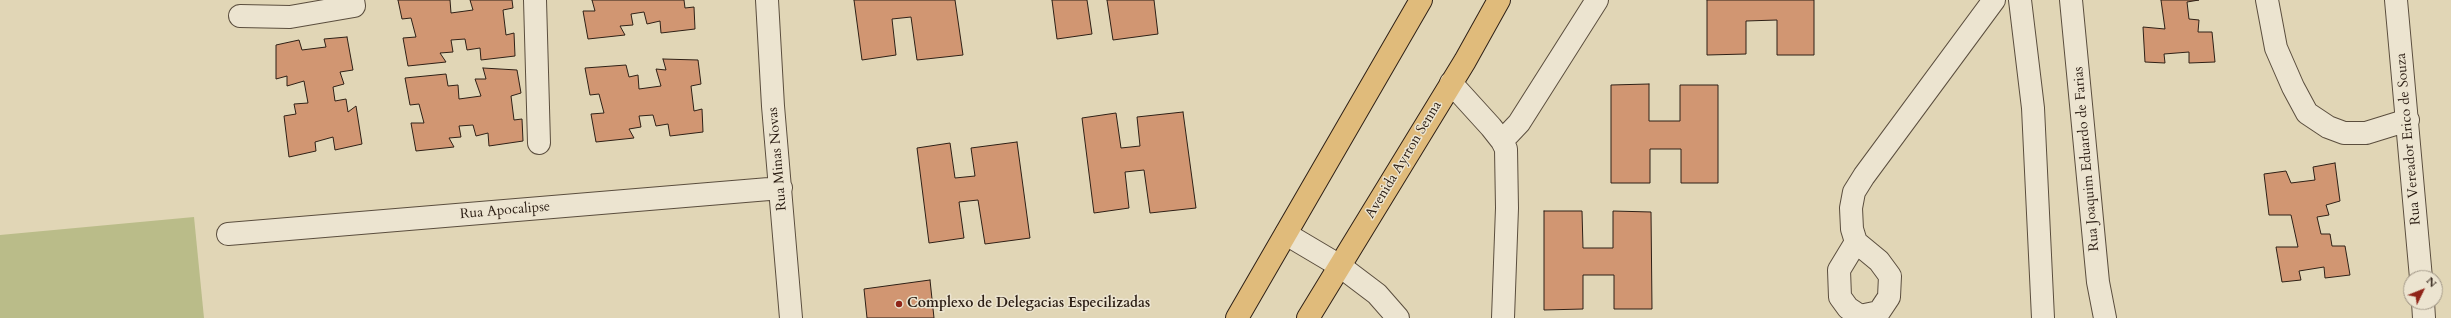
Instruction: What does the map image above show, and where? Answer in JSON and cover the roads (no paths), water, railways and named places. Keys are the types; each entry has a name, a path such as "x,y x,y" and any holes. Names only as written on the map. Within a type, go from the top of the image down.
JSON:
{"main road":[{"path":"1237,318 1421,0"},
{"name":"Avenida Ayrton Senna","path":"1308,318 1451,83 1499,0"}],"street":[{"path":"535,0 539,144"},
{"name":"Rua Minas Novas","path":"767,0 792,318"},
{"path":"1502,141 1519,122 1597,0"},
{"path":"1856,242 1852,229 1851,208 1854,192 1864,176 1994,0"},
{"path":"2020,0 2033,108 2043,318"},
{"name":"Rua Joaquim Eduardo de Farias","path":"2071,0 2098,282 2105,318"},
{"path":"2267,0 2276,48 2292,87 2307,113 2328,127 2344,133 2366,133 2408,120"},
{"name":"Rua Vereador Erico de Souza","path":"2396,0 2408,120 2419,270"},
{"path":"240,16 290,17 357,2"},
{"path":"1451,83 1502,141 1507,164 1503,318"},
{"name":"Rua Apocalipse","path":"228,234 781,188"},
{"path":"1286,234 1340,266 1377,294 1395,317"}],"place":[{"name":"Complexo de Delegacias Especilizadas","path":"899,304"}]}
